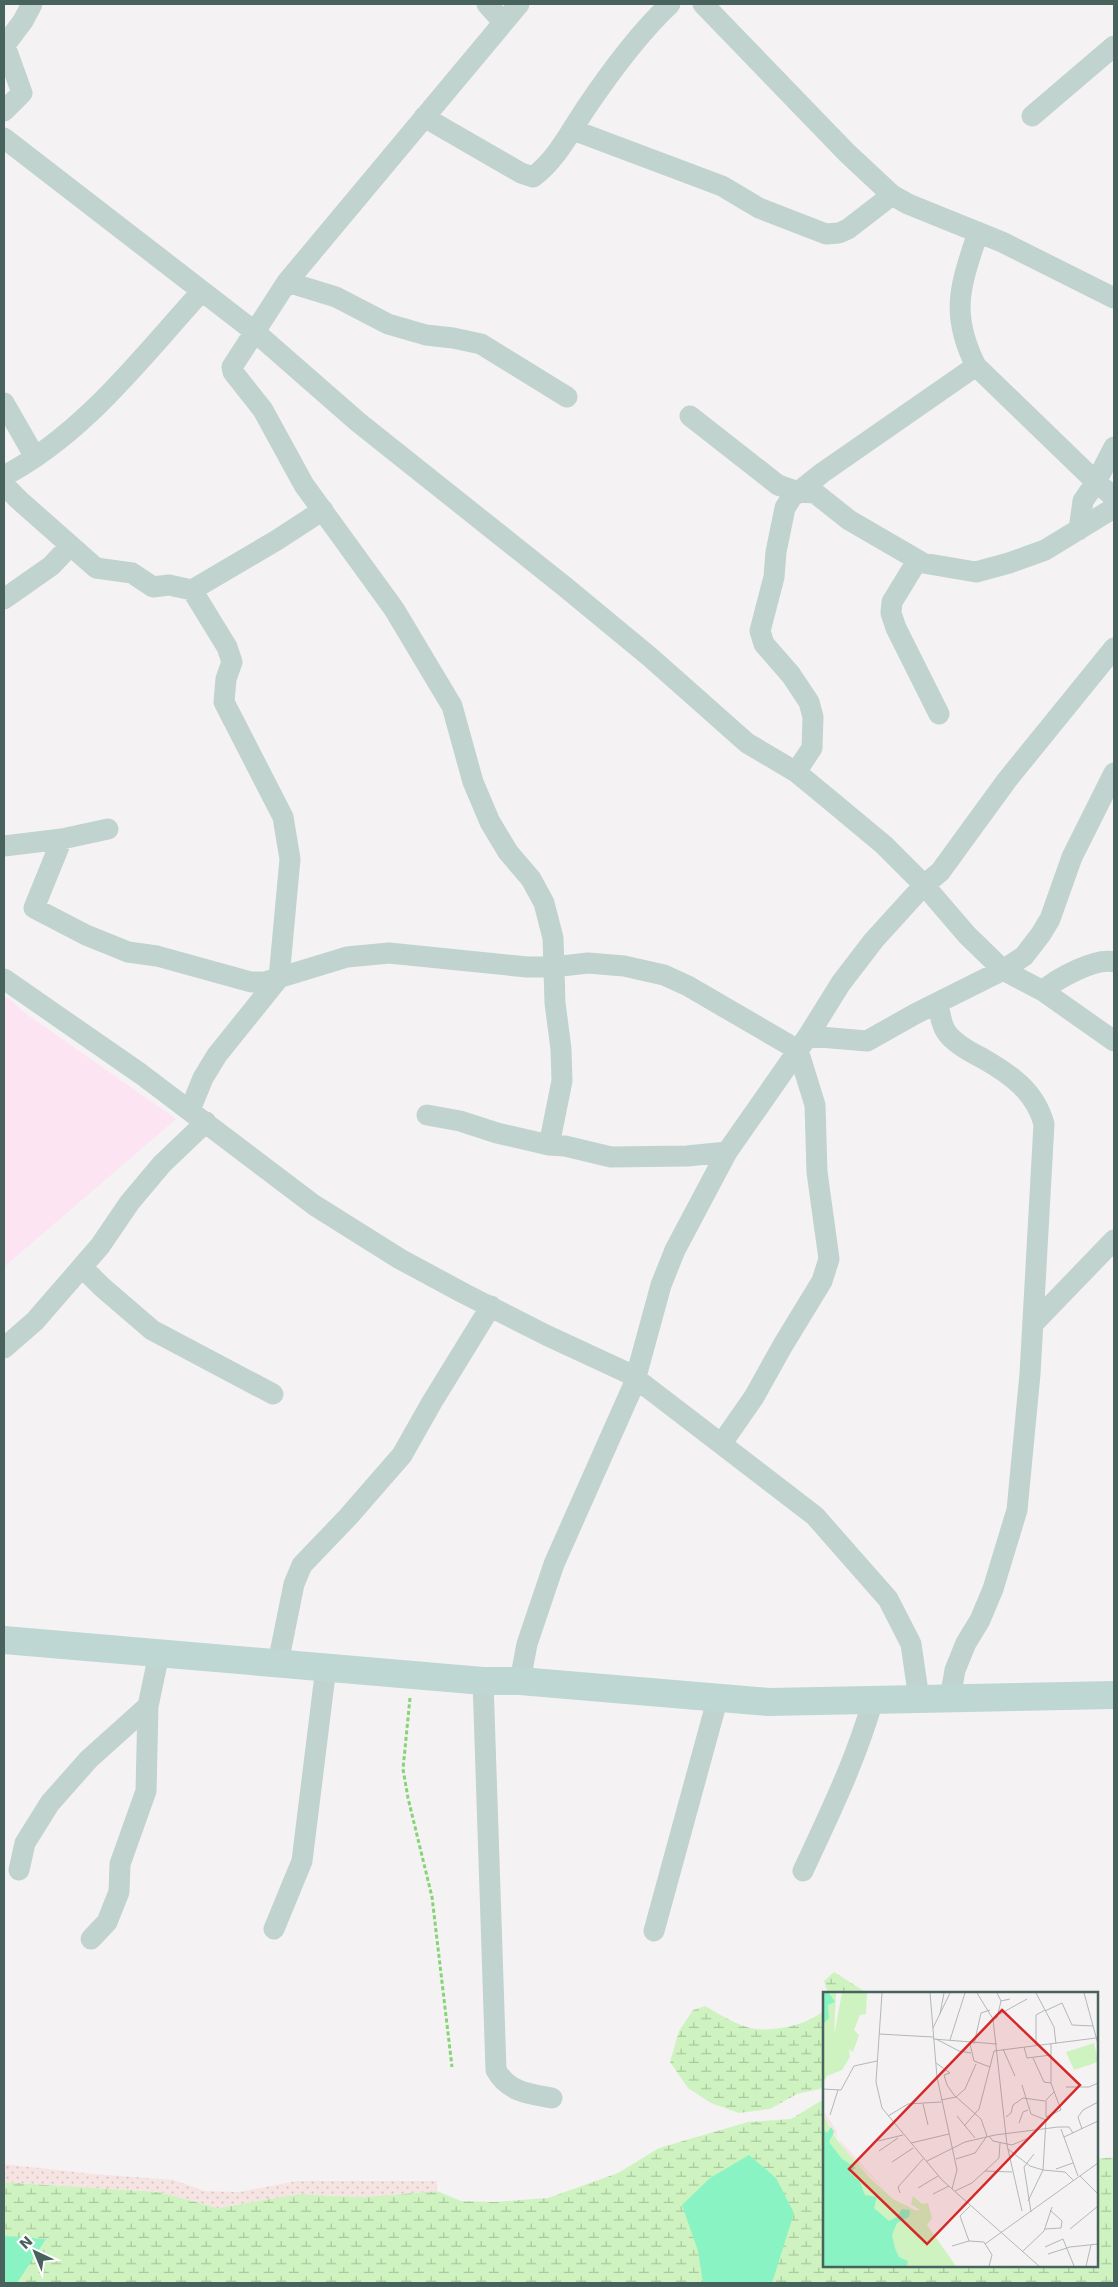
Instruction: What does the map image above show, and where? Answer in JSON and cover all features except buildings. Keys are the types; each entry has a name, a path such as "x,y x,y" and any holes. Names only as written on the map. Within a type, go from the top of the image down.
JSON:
{"main road":[{"path":"4,1640 484,1681 520,1681 769,1702 1114,1695"}],"street":[{"path":"4,112 22,93 4,44 23,21 32,4"},
{"path":"487,4 503,22"},
{"path":"519,4 287,282 232,367 233,372 263,410 304,485 394,609 452,706 473,782 490,822 508,852 531,879 544,903 553,938 553,967 562,1081 549,1145"},
{"path":"424,117 521,173 533,177 544,168 573,130 608,77 635,42 670,4"},
{"path":"703,4 847,153 892,195 908,204 978,232 1114,298"},
{"path":"1032,116 1114,46"},
{"path":"573,130 722,186 759,208 826,234 839,233 848,229 892,195"},
{"path":"4,138 255,332 358,422 628,639 747,743 796,772 884,845 924,886 967,935 1003,970 1043,991 1114,1041"},
{"path":"978,232 962,281 959,301 960,314 970,353 976,366 1096,482 1114,497"},
{"path":"287,282 336,298 388,324 426,335 480,344 567,397"},
{"path":"4,476 53,446 75,426 120,382 201,292"},
{"path":"796,772 812,748 813,717 810,702 791,675 764,644 760,631 774,577 778,538 785,508 798,492 976,366"},
{"path":"4,404 36,457"},
{"path":"690,416 778,485 798,492 815,492 849,520 871,531 917,561 976,572 1046,550 1114,508"},
{"path":"1079,530 1083,501 1096,482 1114,447"},
{"path":"4,485 96,568 132,573 153,586 169,585 192,590 278,540 322,510"},
{"path":"4,599 51,566 70,546"},
{"path":"917,561 892,602 891,613 896,628 939,714"},
{"path":"4,1348 34,1321 100,1246 130,1202 162,1164 198,1116 203,1078 217,1055 279,978 290,859 287,832 283,816 224,702 226,679 232,662 227,647 192,590"},
{"path":"520,1681 527,1644 554,1564 635,1377 662,1285 675,1250 726,1152 803,1043 841,984 874,940 924,886 940,872 1007,780 1114,648"},
{"path":"62,840 34,908 128,952 157,956 251,982 265,982 346,957 389,953 526,967 553,967 588,963 624,966 664,975 803,1043 867,1041 1003,970 1024,956 1050,919 1072,857 1114,773"},
{"path":"4,846 62,840 108,829"},
{"path":"1043,991 1050,984 1075,972 1100,962 1114,962"},
{"path":"4,979 141,1074 263,1167 348,1227 400,1259 546,1335 635,1377 815,1516 888,1599 912,1644 920,1699"},
{"path":"938,1003 941,1020 947,1033 966,1050 1005,1071 1032,1096 1044,1124 1036,1238 1033,1324 1017,1510 993,1589 980,1620 966,1643 955,1670 950,1699"},
{"path":"722,1443 754,1397 822,1281 829,1259 817,1172 815,1105 803,1043"},
{"path":"428,1115 460,1121 498,1133 549,1145 565,1146 611,1157 687,1156 726,1152"},
{"path":"1033,1324 1114,1240"},
{"path":"82,1267 102,1288 152,1330 273,1394"},
{"path":"278,1662 294,1584 302,1565 348,1517 402,1455 491,1306"},
{"path":"91,1939 108,1922 119,1892 120,1864 146,1791 148,1706 159,1654"},
{"path":"274,1929 302,1861 326,1667"},
{"path":"484,1681 496,2070 503,2082 527,2093 552,2098"},
{"path":"654,1930 718,1697"},
{"path":"803,1872 851,1767 862,1739 873,1700"},
{"path":"19,1870 25,1843 50,1803 89,1758 148,1706"}],"path":[{"path":"412,1674 403,1769 432,1897 452,2067"}],"shaded area":[{"path":"4,998 8,998 25,1013 176,1119 4,1267"},
{"path":"749,2155 776,2178 794,2213 772,2283 703,2283 698,2251 682,2205 710,2178"},
{"path":"4,2236 46,2239 17,2283 4,2283"}],"green space":[{"path":"834,1972 865,1992 828,1992 824,1981"},
{"path":"705,2006 731,2020 755,2029 788,2027 809,2020 823,2011 823,2088 797,2094 770,2109 739,2113 711,2103 688,2088 670,2062 679,2031 693,2010"},
{"path":"823,2100 823,2267 1098,2267 1098,2159 1114,2157 1114,2283 4,2283 4,2182 160,2192 218,2208 298,2194 362,2197 437,2191 461,2201 494,2202 548,2198 618,2173 659,2148 748,2122 791,2119"}],"sand":[{"path":"4,2164 93,2174 174,2180 204,2191 239,2192 297,2181 437,2181 437,2191 362,2197 298,2194 218,2208 160,2192 4,2182"}]}
